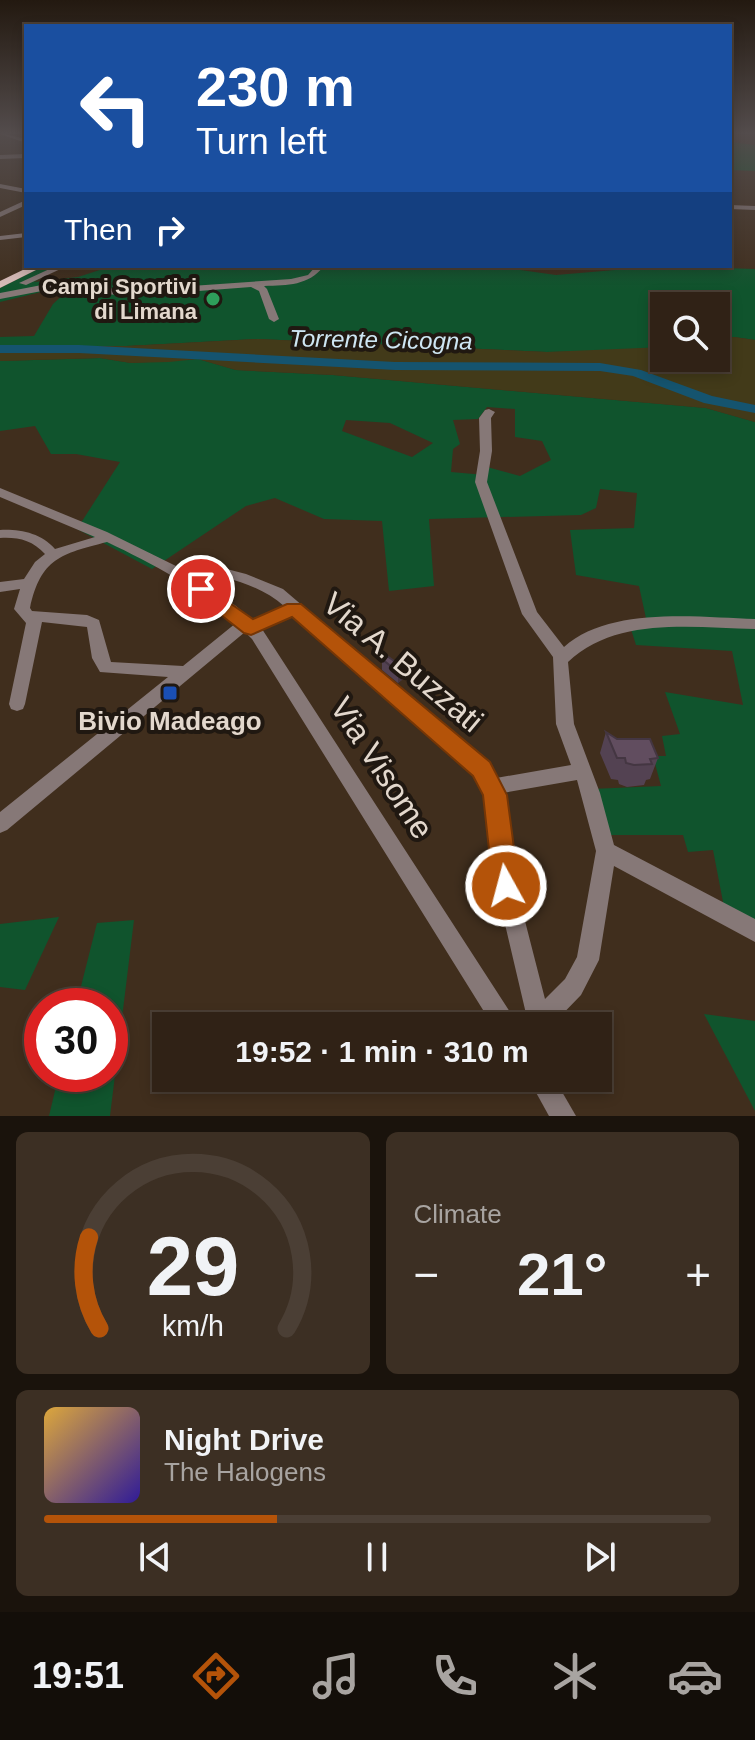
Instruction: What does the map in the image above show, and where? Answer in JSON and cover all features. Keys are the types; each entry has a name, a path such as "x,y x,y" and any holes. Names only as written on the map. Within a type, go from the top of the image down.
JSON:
{"main road":[{"path":"0,285 35,268"}],"street":[{"path":"17,189 23,185"},
{"path":"0,186 24,191"},
{"path":"0,215 24,203"},
{"path":"732,207 755,208"},
{"path":"0,238 24,235"},
{"path":"19,285 58,268"},
{"path":"0,296 47,287 133,293 291,282 311,277 318,268"},
{"path":"253,285 263,289 274,319"},
{"path":"489,412 485,418 486,451 481,482 530,614 562,657"},
{"name":"Via Visome","path":"0,492 108,538 176,572 249,626 498,1012"},
{"path":"0,534 26,536 47,547 52,554"},
{"path":"17,704 34,622 22,609 30,576 52,554 108,538"},
{"name":"Via A. Buzzati","path":"176,572 205,570 239,576 278,593 482,769 495,795 506,886 534,1012"},
{"path":"0,587 28,583"},
{"path":"0,824 186,672 249,626 294,608"},
{"path":"31,616 87,620 94,624 100,658 106,668 186,672"},
{"path":"549,1012 573,987 588,960 606,851 563,718 560,660 574,646 607,629 641,625 755,624"},
{"path":"491,787 580,766"},
{"path":"606,851 755,931"},
{"path":"548,1092 563,1116"}],"green space":[{"path":"40,268 57,268 34,282 78,277 106,268 507,268 556,275 638,268 755,269 755,340 730,338 730,292 650,292 650,350 547,352 258,339 127,346 0,346 0,337 34,336 53,304 68,290 41,292 0,302 0,288"},
{"path":"100,358 131,363 198,359 236,370 333,375 706,408 755,422 755,922 724,907 713,850 688,852 683,835 606,835 591,789 661,786 653,756 666,756 662,736 680,734 665,692 743,705 732,651 636,645 629,623 647,623 639,586 576,575 570,530 634,528 637,493 600,489 596,508 581,515 429,519 434,586 389,591 382,521 324,519 275,498 246,506 152,569 77,529 120,462 76,454 51,454 35,426 0,431 0,361","holes":["487,407 515,409 515,437 542,441 551,460 520,476 487,467 485,475 451,472 453,449 460,444 453,420 478,419","346,420 390,423 433,443 412,457 342,431"]},
{"path":"59,917 24,990 0,987 0,924"},
{"path":"134,920 126,988 81,988 97,923"},
{"path":"704,1014 755,1021 755,1111"},
{"path":"55,1092 113,1092 110,1116 49,1116"}],"sand":[{"path":"730,338 755,340 755,422 706,408 333,375 236,370 198,359 131,363 100,358 0,361 0,346 127,346 258,339 547,352 650,348 650,372 730,372"}],"building":[{"path":"387,656 404,668 398,672 382,659"},
{"path":"606,732 617,739 650,739 658,758 650,759 652,764 626,763 625,758 617,758"}],"waterway":[{"name":"Torrente Cicogna","path":"0,349 79,349 395,366 600,367 636,373 709,400 755,409"}],"place":[{"name":"Campi Sportivi di Limana","path":"213,299"},
{"name":"Bivio Madeago","path":"170,693"}],"route":[{"path":"201,589 251,628 294,608 482,769 495,795 506,886"}]}
